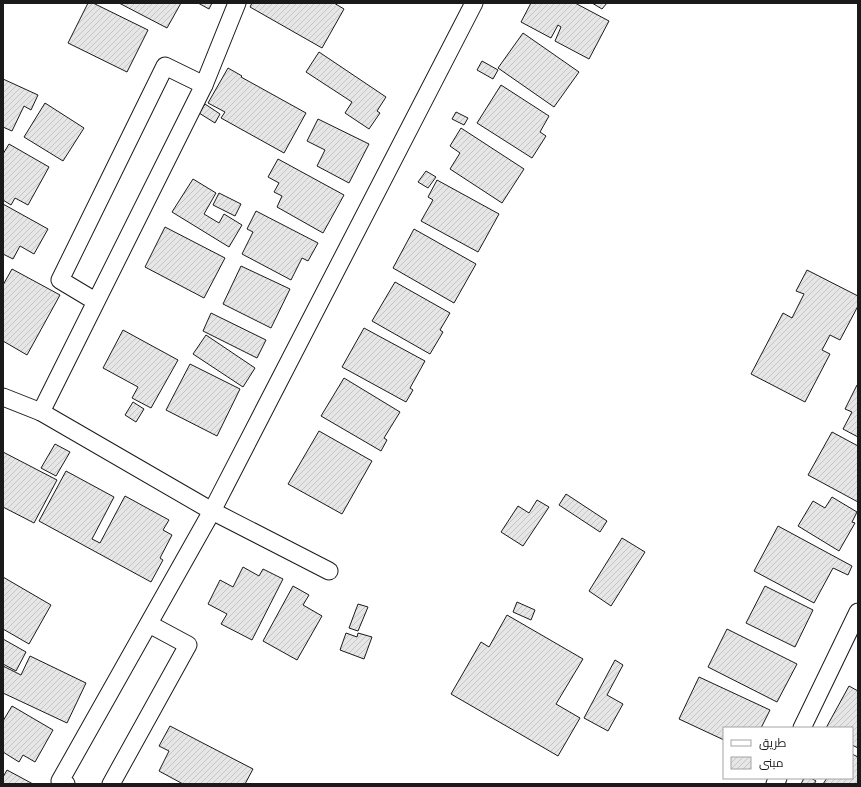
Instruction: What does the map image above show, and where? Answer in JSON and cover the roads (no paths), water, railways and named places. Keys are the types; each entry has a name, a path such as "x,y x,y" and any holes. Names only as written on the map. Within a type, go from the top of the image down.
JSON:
{"street":[{"path":"41,412 204,84 237,3"},
{"path":"66,784 60,781 212,511 474,3"},
{"path":"95,301 60,280 165,66 204,84"},
{"path":"3,397 41,412 212,511 329,571"},
{"path":"802,727 858,612"},
{"path":"111,784 188,645 149,624"}]}
